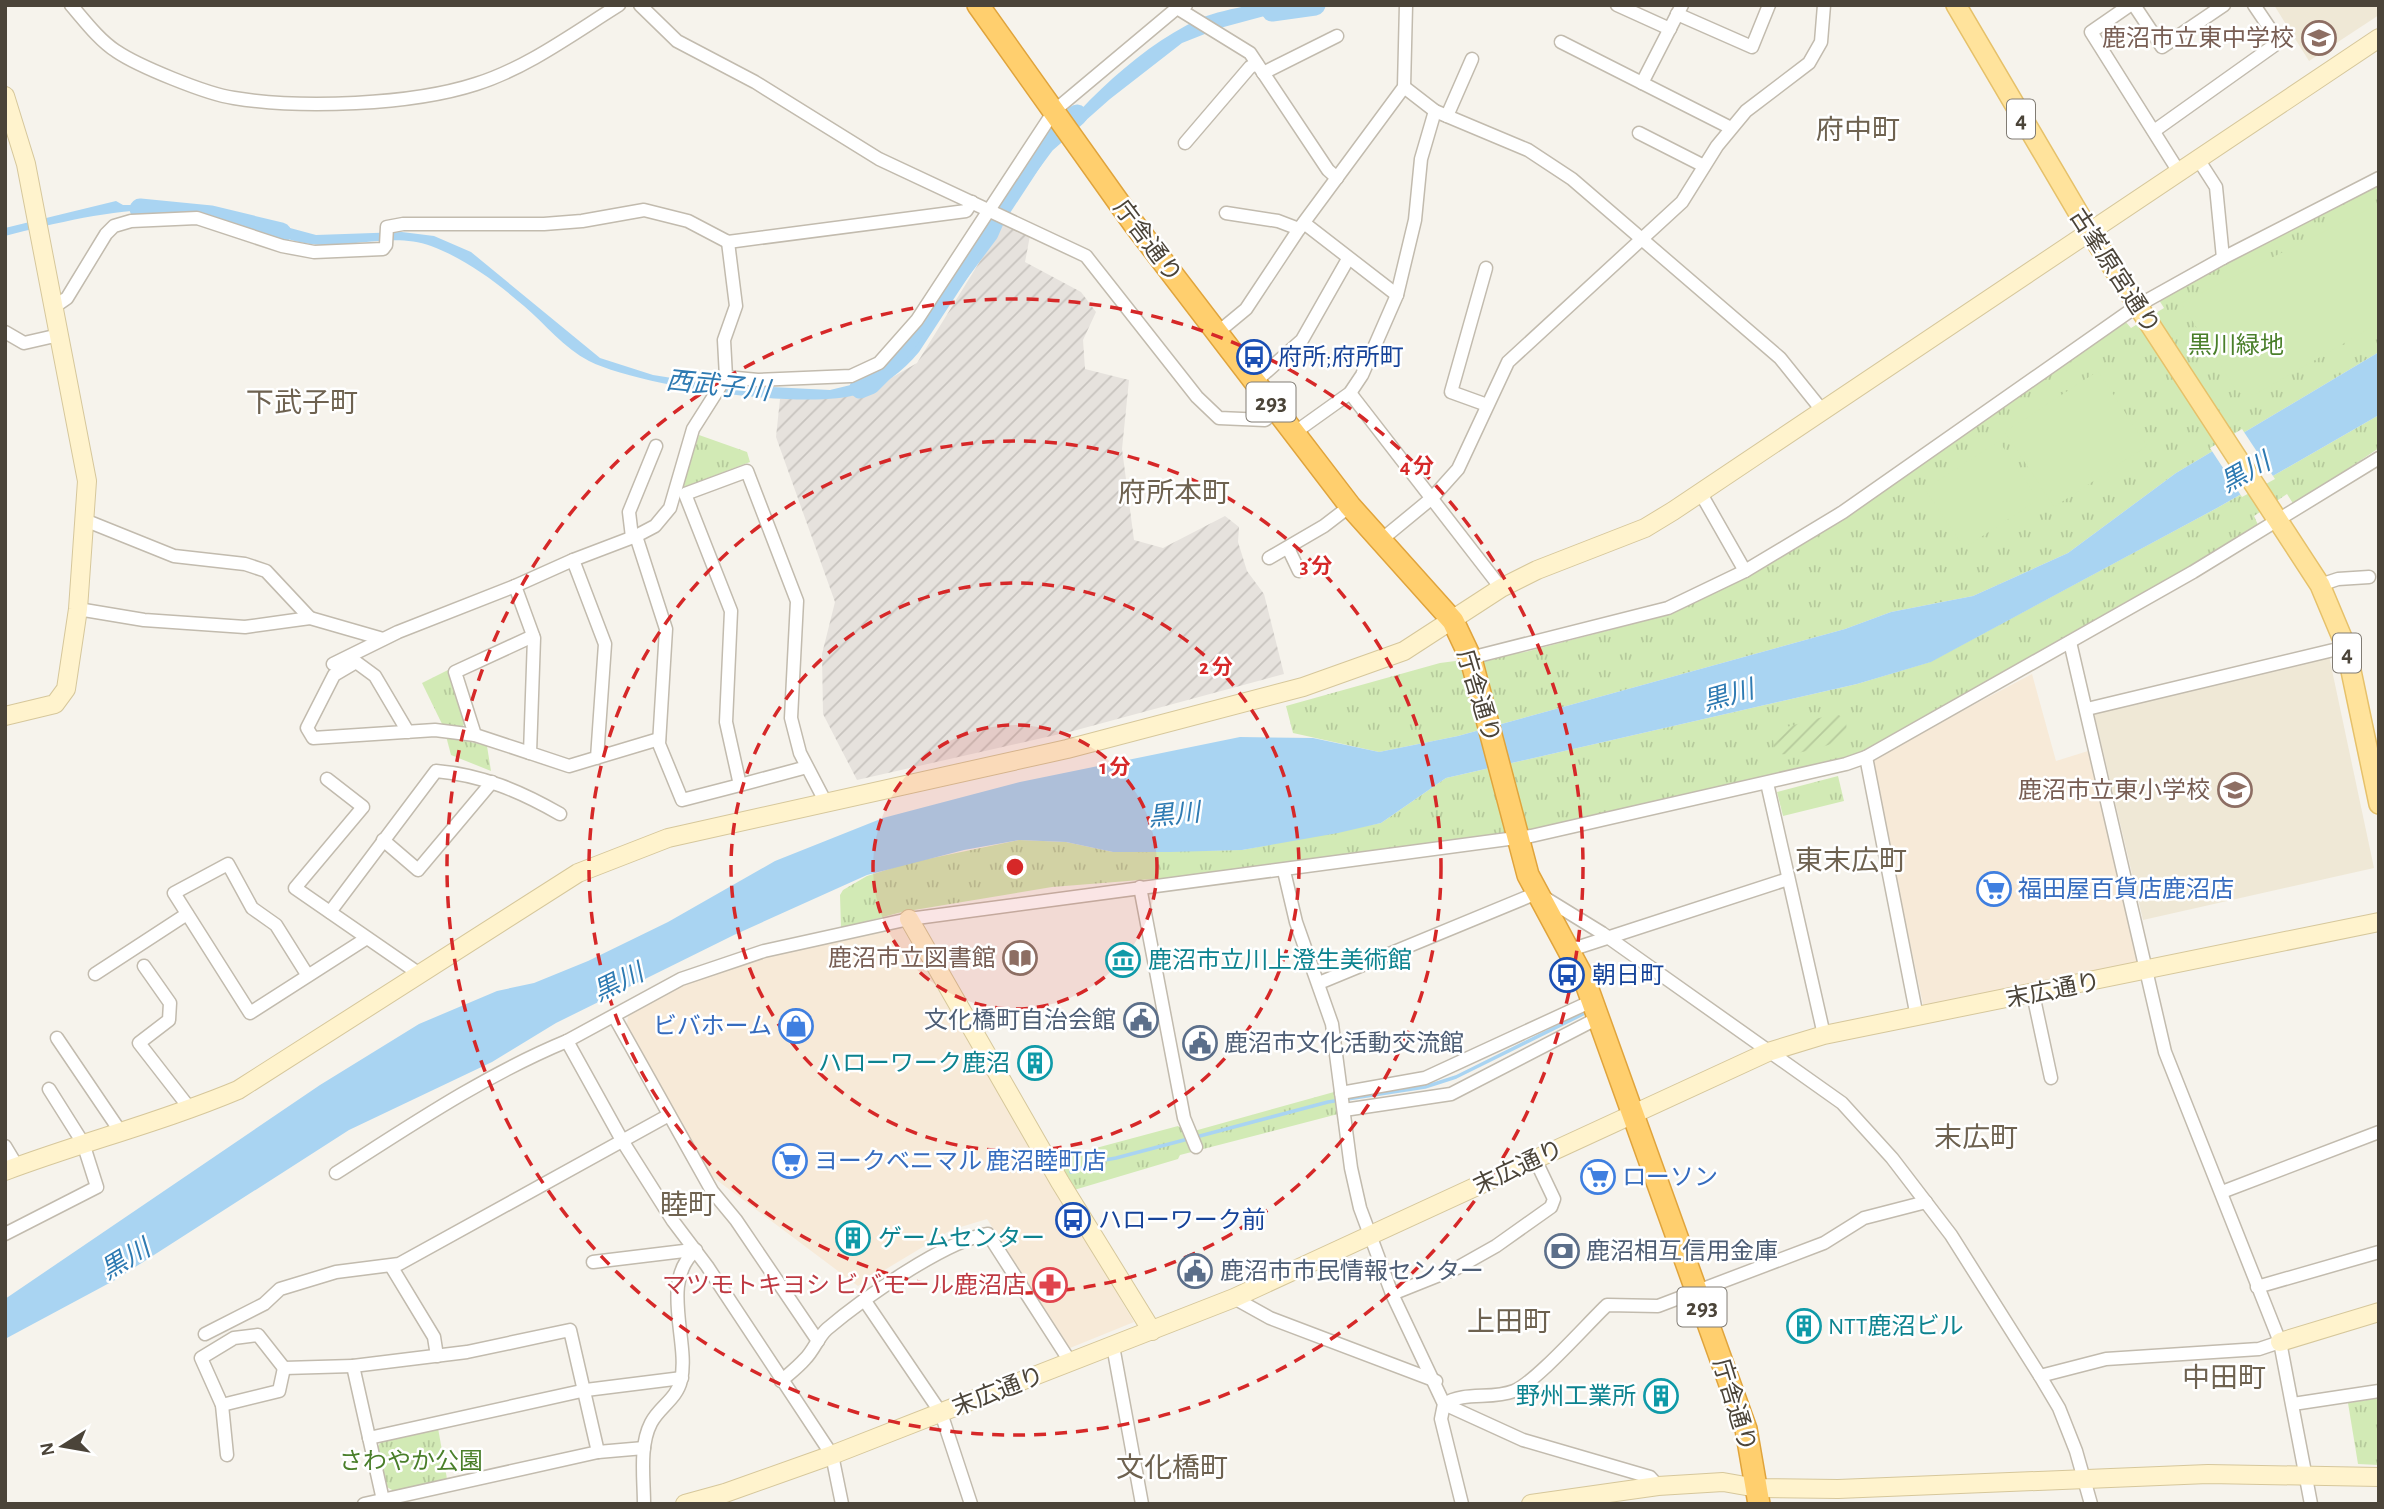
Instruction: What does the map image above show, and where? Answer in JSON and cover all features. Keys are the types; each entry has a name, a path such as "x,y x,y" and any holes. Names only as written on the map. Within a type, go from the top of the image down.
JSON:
{"highway":[{"name":"庁舎通り","path":"978,5 1217,333 1350,506 1453,621 1471,658 1518,836 1536,893 1570,950 1595,1009 1746,1429 1758,1496"}],"main road":[{"name":"古峯原宮通り","path":"1956,5 2138,309 2320,584 2346,647 2379,804"}],"street":[{"path":"71,5 115,50 174,78 232,98 309,102 370,102 477,84 526,62 620,5"},
{"path":"640,5 677,41 755,82 879,159 1086,256 1197,397 1219,418 1265,420 1277,410"},
{"path":"1217,333 1246,309 1302,226 1404,87 1406,5"},
{"path":"1617,5 1670,29"},
{"path":"1642,83 1679,10 1752,47 1769,5"},
{"path":"1381,540 1433,498 1458,469 1508,362 1682,202 1704,166 1746,111 1809,63 1821,42 1824,5"},
{"path":"2179,172 2091,32 2129,6 2162,47 2224,5"},
{"path":"2154,131 2279,42 2254,5"},
{"path":"726,377 758,380 851,376 879,363 917,320 1056,115 1182,6 1250,53 1328,170 1337,178"},
{"path":"1185,143 1250,67 1260,68 1337,36"},
{"path":"5,1146 11,1169 83,1143 191,1110 238,1090 578,873 668,838 1067,749 1303,687 1404,651 1501,588 1561,559 1645,528 2379,38"},
{"path":"1561,42 1731,128"},
{"path":"1294,433 1350,393 1362,375 1397,295 1415,220 1421,159 1441,114 1472,58"},
{"path":"1404,87 1441,114 1528,150 1572,179 1780,358 1821,409"},
{"path":"5,96 54,307 87,481 87,521 66,689 55,704 5,716"},
{"path":"1639,133 1704,166"},
{"path":"2198,159 2216,187 2222,258"},
{"path":"1471,658 1668,608 1745,571 1843,512 2138,309 2222,258 2379,178"},
{"path":"54,307 67,298 98,245 114,226 152,218 197,218 282,246 314,252 383,249 386,245 387,227 403,224 544,224 582,221 644,210 688,221 728,242 965,211 972,202"},
{"path":"1226,213 1302,226 1397,295"},
{"path":"333,664 383,639 634,537 655,526 670,508 693,429 726,377 724,340 736,306 728,242"},
{"path":"1255,382 1302,340 1348,259"},
{"path":"1486,268 1451,392 1487,405"},
{"path":"5,332 24,343 59,335"},
{"path":"1350,393 1501,588"},
{"path":"656,446 629,512 634,537 666,629 659,739 682,800 807,767"},
{"path":"336,1173 464,1092 523,1059 567,1041 681,979 764,951 909,919 1140,887 1284,871 1518,836 1767,783 1866,757 2070,642 2379,458"},
{"path":"740,785 726,723 731,611 685,494 747,471 797,601 791,719 800,753 826,803"},
{"path":"1700,492 1745,571"},
{"path":"1272,553 1288,548 1350,506"},
{"path":"87,521 174,556 245,564 266,571 310,618"},
{"path":"1288,548 1299,571"},
{"path":"573,560 605,644 597,758"},
{"path":"2320,584 2338,579 2369,578"},
{"path":"515,586 533,636 530,753"},
{"path":"78,609 144,620 246,627 310,618 383,639"},
{"path":"475,735 456,673 533,636"},
{"path":"2070,642 2165,1052 2280,1342 2311,1504"},
{"path":"2087,709 2346,647"},
{"path":"408,732 375,676 356,662 334,675 307,728 313,738 408,732 435,730 475,735 569,766 659,739"},
{"path":"1866,757 1917,1017"},
{"path":"330,912 436,771 466,774 520,791 560,814"},
{"path":"327,779 363,807 295,888 421,975"},
{"path":"383,840 418,870 492,782"},
{"path":"1767,783 1824,1035"},
{"path":"308,976 276,925 252,908 228,864 174,893 250,1013 308,976 367,938"},
{"path":"1284,871 1296,922 1332,1024 1355,1189 1392,1294 1436,1381 1444,1404 1441,1419 1462,1504"},
{"path":"1570,950 1788,879"},
{"path":"1140,887 1184,1118 1196,1147"},
{"path":"1319,983 1536,893 1609,938 1842,1104 1892,1158 1926,1202 2059,1408 2085,1479 2091,1504"},
{"path":"95,974 187,914"},
{"path":"909,919 1060,1182 1152,1331"},
{"name":"末広通り","path":"685,1504 737,1489 832,1455 1234,1298 1768,1052 1824,1035 2379,922"},
{"path":"144,966 170,1003 169,1020 139,1044 191,1110"},
{"path":"2033,994 2051,1078"},
{"path":"1341,1093 1425,1079 1595,1009"},
{"path":"1344,1110 1451,1094 1595,1009"},
{"path":"614,1016 712,1191 736,1220 818,1340"},
{"path":"57,1038 120,1131"},
{"path":"567,1041 623,1142 693,1253 832,1455 842,1504"},
{"path":"5,1234 97,1187 83,1143 49,1089"},
{"path":"205,1334 264,1304 280,1289 336,1272 391,1266 669,1115"},
{"path":"2222,1192 2379,1132"},
{"path":"1392,1294 1457,1268 1551,1207 1554,1199 1535,1159"},
{"path":"1444,1404 1455,1398 1514,1391 1543,1367 1606,1305 1658,1306 1824,1243 1864,1218 1926,1202"},
{"path":"781,1381 806,1359 825,1331 865,1301 938,1252 974,1236 988,1234 1071,1363"},
{"path":"593,1262 684,1251 693,1253"},
{"path":"2257,1287 2379,1252"},
{"path":"644,1504 644,1448 651,1423 676,1394 682,1378 678,1301 684,1264 693,1253"},
{"path":"391,1266 434,1337 437,1356"},
{"path":"1234,1298 1270,1318 1436,1381"},
{"path":"865,1301 940,1413 968,1488 971,1504"},
{"path":"2040,1376 2106,1359 2259,1349 2379,1312"},
{"path":"284,1368 353,1366 437,1356 570,1330 586,1390 598,1452"},
{"path":"227,1455 222,1405 201,1358 234,1338 258,1335 284,1368"},
{"path":"1113,1346 1142,1504"},
{"path":"353,1366 383,1500"},
{"path":"222,1405 279,1391 284,1368"},
{"path":"369,1438 586,1390 682,1378"},
{"path":"2293,1404 2379,1391"},
{"path":"1444,1404 1523,1440 1650,1477 1658,1486"},
{"path":"364,1504 598,1452 644,1448"},
{"path":"1531,1504 1658,1486 1723,1482 1758,1496 1838,1489 2208,1474 2379,1477"}],"shaded area":[{"name":"鹿沼市立東中学校","path":"2274,5 2379,5 2379,15 2309,61"},
{"path":"1008,216 1032,225 1025,262 1081,292 1096,312 1083,340 1085,369 1129,380 1122,449 1134,540 1163,548 1225,516 1239,527 1238,542 1247,571 1264,594 1284,674 1073,731 857,780 823,714 822,654 835,602 776,437 780,399 865,393 917,363"},
{"name":"鹿沼市立東小学校","path":"2329,656 2374,868 2143,920 2094,713"},
{"path":"2032,674 2056,761 2088,751 2141,967 1924,1009 1871,759"},
{"path":"900,924 1134,1322 1070,1348 987,1219 951,1230 858,1286 710,1175 627,1024 629,1010 690,977 768,951"}],"green space":[{"name":"黒川緑地","path":"2379,183 2379,352 2176,473 2068,553 1973,596 1891,612 1845,629 1458,736 1379,752 1293,733 1286,706 1440,663 1525,652 1671,614 1846,518 2125,321 2131,328 2164,308 2159,300 2193,279"},
{"path":"2371,208 2379,211 2379,323 2256,394 2243,395 2236,390 2181,303"},
{"path":"2098,371 2147,446 2054,507 2005,432"},
{"path":"2379,415 2379,448 2294,505 2287,494 2254,516 2259,527 2211,556 1869,749 1822,766 1504,837 1178,877 1052,887 902,912 841,928 840,895 843,890 867,876 908,863 1019,840 1066,842 1113,852 1242,850 1381,823 1446,778 1857,684 1930,662 2217,508"},
{"path":"699,435 747,452 750,462 682,488"},
{"path":"1999,441 2038,500 1964,548 1925,489"},
{"path":"448,670 467,718 462,728 443,726 422,683"},
{"path":"1839,715 1846,722 1846,733 1837,741 1812,750 1786,754 1781,754 1774,747 1773,738 1783,728"},
{"path":"446,736 487,746 491,771 451,755"},
{"path":"1838,776 1844,801 1783,816 1777,792"},
{"path":"1334,1092 1338,1114 1180,1155 1178,1159 1074,1190 1055,1159 1178,1126 1187,1133"},
{"path":"2379,1398 2379,1465 2358,1464 2348,1403"},
{"name":"さわやか公園","path":"438,1428 447,1479 394,1491 385,1486 377,1448 382,1440"}],"water":[{"path":"1250,5 1305,5 1220,28 1182,43 1110,99 1050,152 919,352 892,377 859,394 802,400 764,398 682,387 613,370 589,361 571,349 503,288 480,272 444,251 416,242 402,240 310,244 214,214 162,210 82,218 5,236 5,228 116,201 123,205 205,205 316,235 402,232 434,236 471,252 600,358 653,375 710,384 830,390 863,382 895,366 905,356 996,214 1070,121 1111,80 1154,46 1199,19"},
{"name":"黒川","path":"2379,352 2379,415 2217,508 1931,662 1857,684 1446,778 1381,823 1338,833 1242,850 1171,852 1113,852 1066,842 1019,840 964,850 867,875 734,935 556,1023 492,1062 349,1130 115,1280 5,1339 5,1299 320,1085 419,1024 497,991 534,983 588,961 668,922 775,861 883,818 1020,782 1240,737 1313,738 1379,752 1458,736 1845,629 1891,612 1973,596 2068,553 2176,473"}],"pier":[{"path":"2242,429 2275,479 2242,497 2210,448"}],"waterway":[{"name":"西武子川","path":"1272,11 1315,5"},
{"name":"西武子川","path":"860,388 870,384 890,364 988,233 1002,201 1045,143 1077,115"},
{"name":"西武子川","path":"140,209 211,216 281,233"},
{"path":"1196,1137 1328,1102 1425,1087 1456,1077 1583,1014"},
{"path":"1071,1172 1085,1167 1088,1160 1101,1156 1105,1160 1116,1158 1188,1139"}],"place":[{"name":"鹿沼市立東中学校","path":"2319,38"},
{"name":"府所;府所町","path":"1254,357"},
{"name":"鹿沼市立東小学校","path":"2235,790"},
{"name":"福田屋百貨店鹿沼店","path":"1994,889"},
{"name":"鹿沼市立図書館","path":"1020,958"},
{"name":"鹿沼市立川上澄生美術館","path":"1123,960"},
{"name":"朝日町","path":"1567,975"},
{"name":"文化橋町自治会館","path":"1141,1020"},
{"name":"ビバホーム","path":"796,1026"},
{"name":"鹿沼市文化活動交流館","path":"1200,1043"},
{"name":"ハローワーク鹿沼","path":"1035,1063"},
{"name":"ヨークベニマル 鹿沼睦町店","path":"790,1161"},
{"name":"ローソン","path":"1598,1177"},
{"name":"ハローワーク前","path":"1073,1220"},
{"name":"ゲームセンター","path":"853,1238"},
{"name":"鹿沼相互信用金庫","path":"1562,1251"},
{"name":"鹿沼市市民情報センター","path":"1195,1271"},
{"name":"マツモトキヨシ ビバモール鹿沼店","path":"1050,1285"},
{"name":"NTT鹿沼ビル","path":"1804,1326"},
{"name":"野州工業所","path":"1661,1396"}],"district":[{"name":"府中町","path":"1858,129"},
{"name":"下武子町","path":"302,402"},
{"name":"府所本町","path":"1174,492"},
{"name":"東末広町","path":"1851,860"},
{"name":"末広町","path":"1976,1137"},
{"name":"睦町","path":"688,1204"},
{"name":"上田町","path":"1509,1321"},
{"name":"中田町","path":"2224,1377"},
{"name":"文化橋町","path":"1172,1467"}]}
